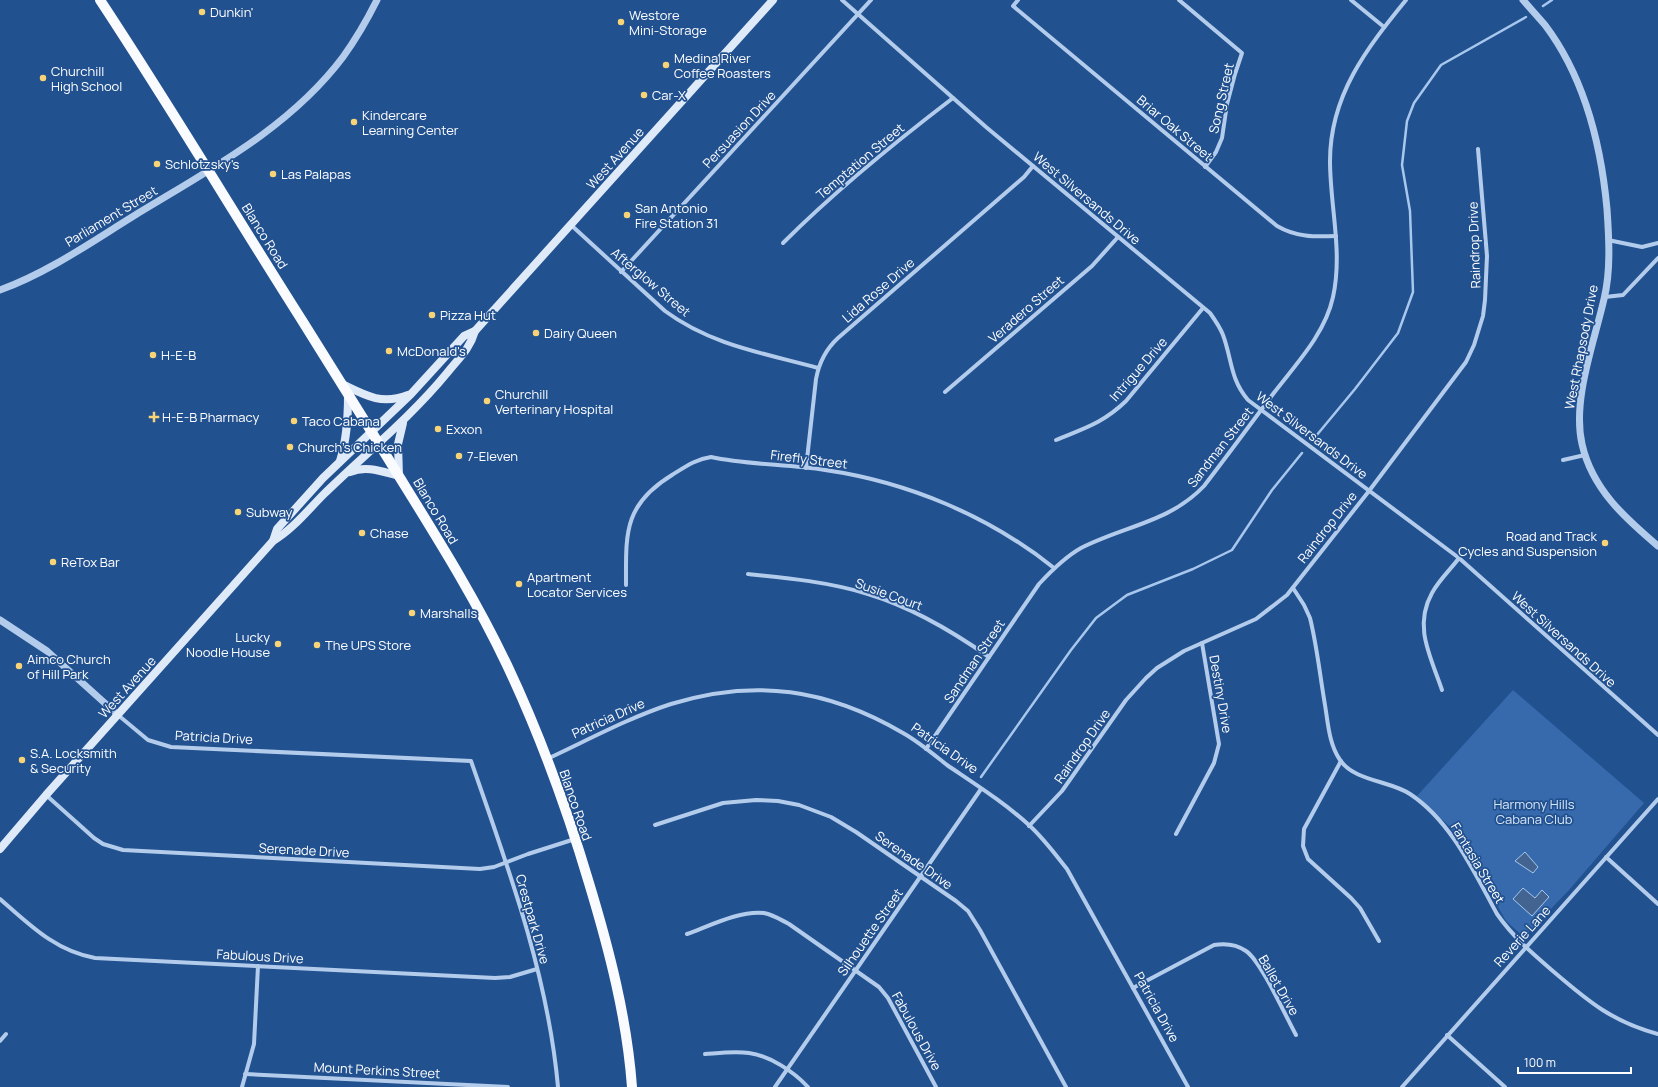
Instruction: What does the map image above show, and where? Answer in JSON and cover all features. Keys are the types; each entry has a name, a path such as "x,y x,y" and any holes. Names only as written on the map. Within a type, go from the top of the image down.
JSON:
{"main road":[{"name":"Blanco Road","path":"100,0 209,170 426,518 492,635 524,703 575,839 603,930 630,1058 632,1087"},
{"name":"West Avenue","path":"273,541 277,529 323,478 372,433 411,394 464,336 475,331 773,0"},
{"name":"West Avenue","path":"0,849 46,795 273,541 287,532 378,443 404,421 471,343 475,331"},
{"path":"342,384 362,394 380,399 395,400 411,394"},
{"path":"339,463 345,445 347,431 348,395"},
{"path":"346,474 358,469 366,468 399,476 398,444 404,421"}],"street":[{"name":"Parliament Street","path":"0,290 28,278 72,254 209,170 265,133 301,103 342,58 378,0"},
{"name":"West Silversands Drive","path":"842,0 953,98 1210,313 1218,324 1223,336 1232,370 1240,390 1248,400 1459,558 1658,735"},
{"name":"Persuasion Drive","path":"621,272 871,0"},
{"name":"Briar Oak Street","path":"1018,0 1013,6 1277,226 1285,231 1309,237 1336,236"},
{"name":"Song Street","path":"1179,0 1242,52 1227,104 1222,138 1216,152 1205,167"},
{"path":"1352,0 1384,27"},
{"name":"Sandman Street","path":"926,750 1039,584 1054,568 1068,556 1092,543 1170,512 1188,502 1204,486 1308,349 1324,321 1333,297 1335,283 1337,263 1336,236 1330,161 1336,120 1342,100 1355,70 1369,47 1406,0"},
{"name":"West Rhapsody Drive","path":"1523,0 1545,26 1564,56 1579,87 1591,120 1600,154 1608,240 1605,297 1581,399 1580,431 1585,455 1594,477 1613,505 1629,522 1658,546"},
{"name":"Temptation Street","path":"783,243 819,209 919,123 953,98"},
{"name":"Raindrop Drive","path":"1029,826 1062,791 1076,773 1135,688 1157,668 1184,651 1256,619 1281,600 1369,491 1462,368 1474,345 1483,316 1487,256 1478,149"},
{"name":"Lida Rose Drive","path":"806,468 818,368 824,354 838,338 1018,183 1033,166"},
{"name":"Afterglow Street","path":"571,225 665,311 696,331 729,344 818,368"},
{"name":"Veradero Street","path":"945,392 1092,266 1118,237"},
{"path":"1608,240 1642,247 1658,243"},
{"path":"1605,297 1623,296 1658,258"},
{"name":"Intrigue Drive","path":"1056,440 1099,423 1114,413 1126,401 1203,308"},
{"path":"1563,460 1585,455"},
{"name":"Firefly Street","path":"626,586 626,538 630,523 642,500 660,482 694,461 711,458 844,473 885,482 938,500 973,516 1036,554 1054,568"},
{"path":"1442,690 1426,644 1423,628 1424,611 1433,591 1459,558"},
{"name":"Susie Court","path":"748,574 826,584 868,594 920,615 988,657"},
{"path":"1292,588 1304,605 1310,618 1330,736 1340,761 1304,830 1303,846 1308,859 1360,908 1379,941"},
{"name":"Patricia Drive","path":"0,620 47,651 148,740 171,747 471,761"},
{"name":"Destiny Drive","path":"1176,834 1214,763 1219,744 1202,643"},
{"name":"Patricia Drive","path":"546,759 643,715 671,704 722,692 757,690 796,692 825,698 855,708 904,733 981,789 1029,826 1045,841 1067,869 1188,1087"},
{"name":"Crestpark Drive","path":"471,761 506,862 537,969 549,1020 556,1063 558,1087"},
{"name":"Fantasia Street","path":"1340,761 1353,772 1412,795 1443,824 1451,834 1466,858 1496,914 1504,925 1526,948 1590,1003 1634,1027 1658,1034"},
{"name":"Silhouette Street","path":"775,1087 981,789"},
{"name":"Serenade Drive","path":"46,795 94,838 103,844 123,850 480,869 494,867 575,839"},
{"name":"Reverie Lane","path":"1402,1087 1658,799"},
{"name":"Serenade Drive","path":"655,825 723,803 756,800 778,801 799,805 831,817 856,832 956,901 968,912 980,930 1066,1087"},
{"path":"1606,857 1658,904"},
{"name":"Fabulous Drive","path":"0,899 39,933 63,948 85,956 495,978 510,977 537,969"},
{"name":"Fabulous Drive","path":"687,934 742,915 764,914 775,916 789,924 879,987 888,998 936,1087"},
{"name":"Ballet Drive","path":"1133,988 1214,945 1226,943 1238,946 1248,952 1258,964 1296,1035"},
{"path":"242,1087 254,1044 258,966"},
{"path":"0,1041 6,1034"},
{"path":"1447,1035 1505,1087"},
{"path":"705,1054 748,1053 760,1055 786,1070 808,1087"},
{"name":"Mount Perkins Street","path":"245,1074 508,1087"}],"green space":[{"name":"Harmony Hills Cabana Club","path":"1513,690 1644,803 1569,890 1524,937 1506,921 1461,841 1448,825 1417,796"}],"shaded area":[{"path":"1525,852 1538,867 1533,873 1515,861"},
{"path":"1523,888 1535,898 1542,890 1549,897 1532,916 1513,899"}],"waterway":[{"path":"1543,6 1552,0"},
{"path":"1316,436 1355,389 1398,333 1413,292 1410,211 1402,165 1407,121 1414,103 1441,65 1526,17"},
{"path":"981,777 1071,650 1096,618 1127,595 1193,569 1232,550 1272,490 1302,453"}],"place":[{"name":"Dunkin'","path":"202,12"},
{"name":"Westore Mini-Storage","path":"621,22"},
{"name":"Medina River Coffee Roasters","path":"666,65"},
{"name":"Churchill High School","path":"43,78"},
{"name":"Car-X","path":"644,95"},
{"name":"Kindercare Learning Center","path":"354,122"},
{"name":"Schlotzsky's","path":"157,164"},
{"name":"Las Palapas","path":"273,174"},
{"name":"San Antonio Fire Station 31","path":"627,215"},
{"name":"Pizza Hut","path":"432,315"},
{"name":"Dairy Queen","path":"536,333"},
{"name":"McDonald's","path":"389,351"},
{"name":"H-E-B","path":"153,355"},
{"name":"Churchill Verterinary Hospital","path":"487,401"},
{"name":"H-E-B Pharmacy","path":"154,417"},
{"name":"Taco Cabana","path":"294,421"},
{"name":"Exxon","path":"438,429"},
{"name":"Church's Chicken","path":"290,447"},
{"name":"7-Eleven","path":"459,456"},
{"name":"Subway","path":"238,512"},
{"name":"Chase","path":"362,533"},
{"name":"Road and Track Cycles and Suspension","path":"1605,543"},
{"name":"ReTox Bar","path":"53,562"},
{"name":"Apartment Locator Services","path":"519,584"},
{"name":"Marshalls","path":"412,613"},
{"name":"Lucky Noodle House","path":"278,644"},
{"name":"The UPS Store","path":"317,645"},
{"name":"Aimco Church of Hill Park","path":"19,666"},
{"name":"S.A. Locksmith & Security","path":"22,760"}]}
